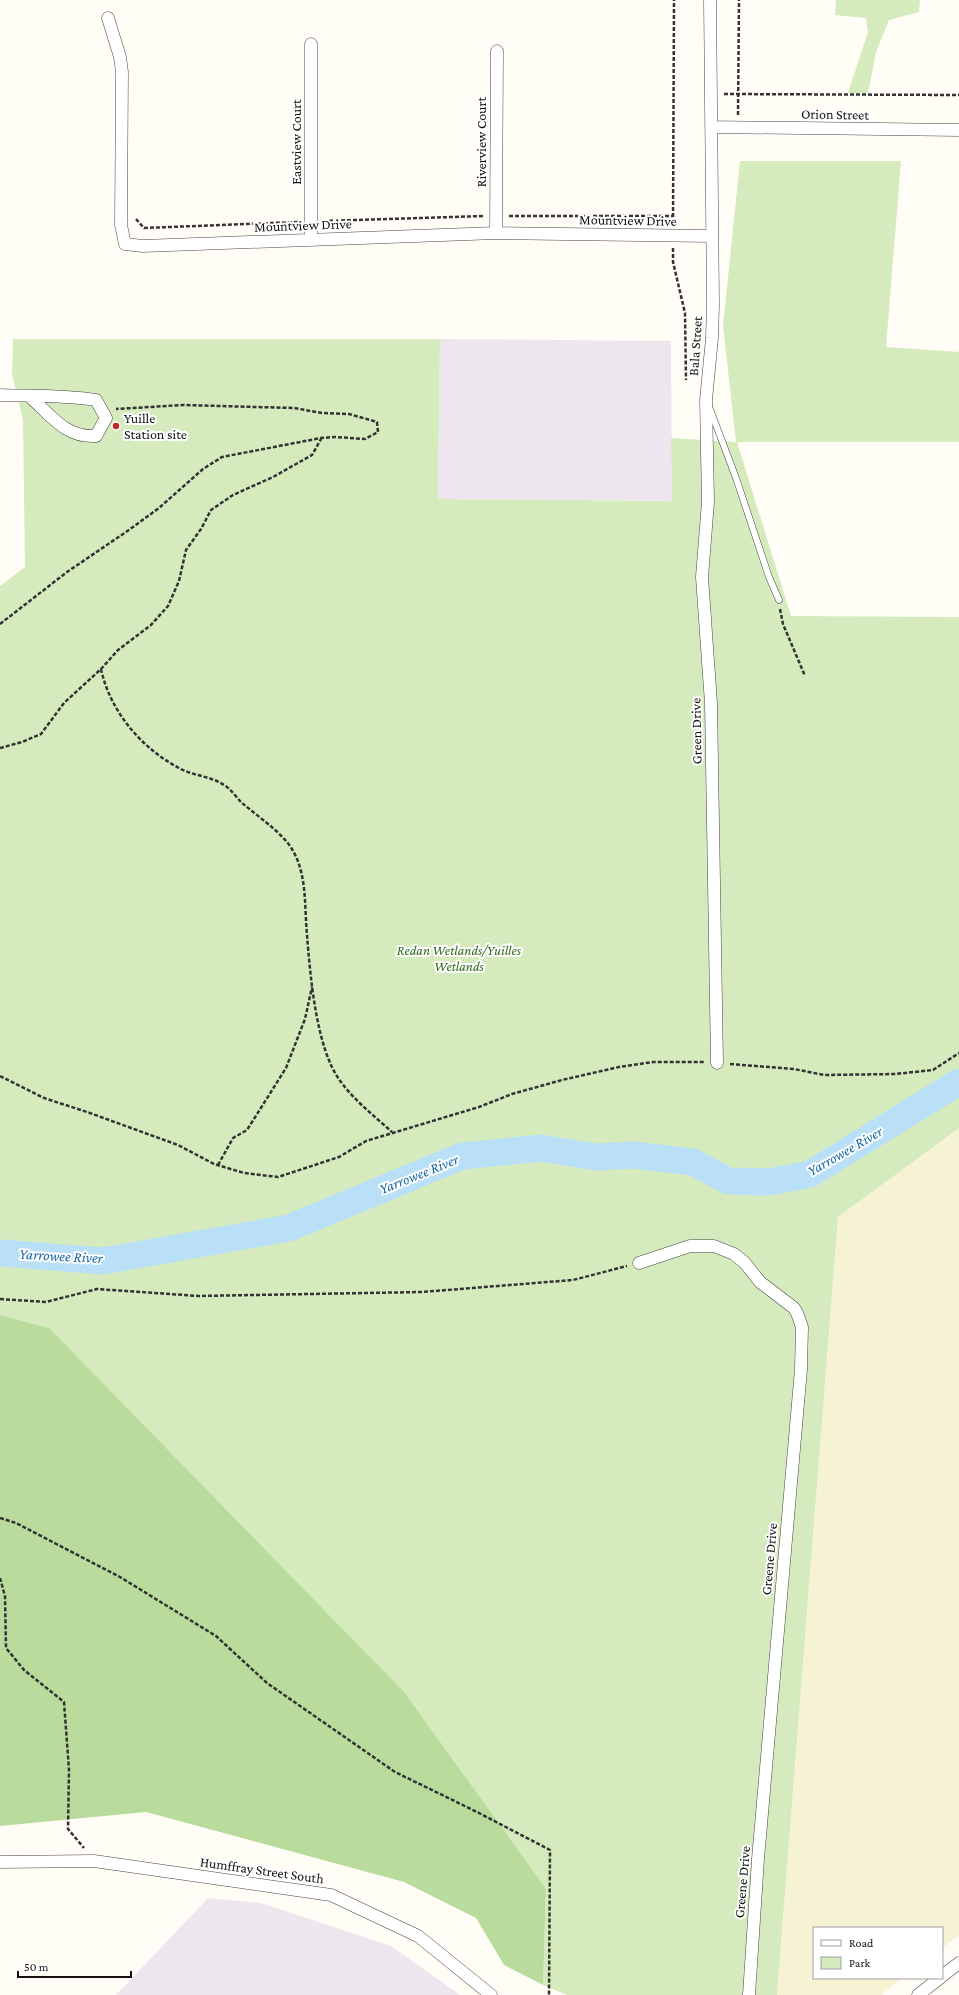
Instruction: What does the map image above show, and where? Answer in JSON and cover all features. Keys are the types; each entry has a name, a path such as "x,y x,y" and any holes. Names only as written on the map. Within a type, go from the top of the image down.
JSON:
{"street":[{"name":"Bala Street","path":"706,400 712,338 710,0"},
{"name":"Mountview Drive","path":"108,18 120,56 122,72 121,214 123,240 125,244 134,246 496,234 711,236"},
{"name":"Eastview Court","path":"311,44 311,240"},
{"name":"Riverview Court","path":"496,234 497,51"},
{"name":"Orion Street","path":"711,127 959,130"},
{"path":"0,395 71,396 96,400 106,418 96,436 83,437 67,431 29,396"},
{"name":"Green Drive","path":"706,400 708,502 702,577 711,702 717,1063"},
{"name":"Greene Drive","path":"639,1263 690,1246 714,1246 727,1250 738,1257 770,1291 794,1308 801,1320 802,1356 758,1858 748,1995"},
{"name":"Humffray Street South","path":"0,1862 94,1861 332,1895 418,1936 491,1995"},
{"path":"943,1975 959,1963"},
{"path":"918,1995 938,1979"}],"lane":[{"name":"Bala Street","path":"706,400 736,478 769,577 779,600"}],"path":[{"path":"674,0 673,262 685,313 686,380"},
{"path":"738,128 739,0"},
{"path":"711,94 959,95"},
{"path":"121,214 136,215 136,220 144,228 311,221 496,216 673,216"},
{"path":"0,624 67,572 159,508 203,469 222,457 321,438 335,437 365,440 378,432 378,422 349,414 322,413 294,408 183,405 101,410"},
{"path":"0,748 22,742 41,734 64,703 101,669 118,650 151,625 168,606 179,581 186,550 201,529 211,510 233,496 273,477 312,455 321,438"},
{"path":"779,600 783,624 805,676"},
{"path":"101,669 104,684 114,708 128,726 155,752 180,769 202,775 224,785 287,842 300,866 306,899 307,934 313,983 322,1036 331,1066 347,1088 392,1132"},
{"path":"218,1165 233,1138 246,1130 258,1114 286,1068 305,1019 313,983"},
{"path":"0,1076 44,1098 178,1145 218,1165 244,1173 278,1177 339,1157 366,1141 392,1132 472,1109 512,1094 619,1067 653,1062 717,1063 794,1070 824,1075 895,1074 933,1070 959,1053"},
{"path":"0,1298 46,1302 97,1289 199,1296 422,1292 573,1280 639,1263"},
{"path":"0,1518 16,1523 120,1577 216,1636 267,1683 395,1772 550,1850 549,1995"},
{"path":"0,1578 5,1596 6,1648 24,1670 64,1702 69,1770 68,1829 94,1861"}],"shaded area":[{"path":"440,339 671,341 672,501 438,499"},
{"path":"959,1128 959,1936 943,1947 943,1927 813,1927 813,1979 902,1979 881,1995 777,1995 838,1217"},
{"path":"208,1898 261,1903 391,1946 460,1995 116,1995"}],"green space":[{"path":"836,0 920,0 919,12 889,20 876,52 868,93 848,93 868,32 866,18 835,15"},
{"name":"Redan Wetlands/Yuilles Wetlands","path":"740,161 901,161 886,347 959,352 959,442 737,442 791,616 959,617 959,1128 838,1217 777,1995 567,1995 543,1985 546,1889 49,1328 0,1315 0,586 25,567 23,420 12,374 13,339 440,339 438,499 672,501 671,438 736,442 723,326"},
{"path":"0,1315 49,1328 404,1692 546,1889 543,1985 504,1965 476,1918 404,1882 146,1812 0,1826"}],"waterway":[{"name":"Yarrowee River","path":"0,1253 103,1261 289,1228 462,1156 541,1148 596,1157 633,1155 693,1162 728,1181 769,1182 810,1174 959,1082"}],"place":[{"name":"Yuille Station site","path":"116,426"}]}
